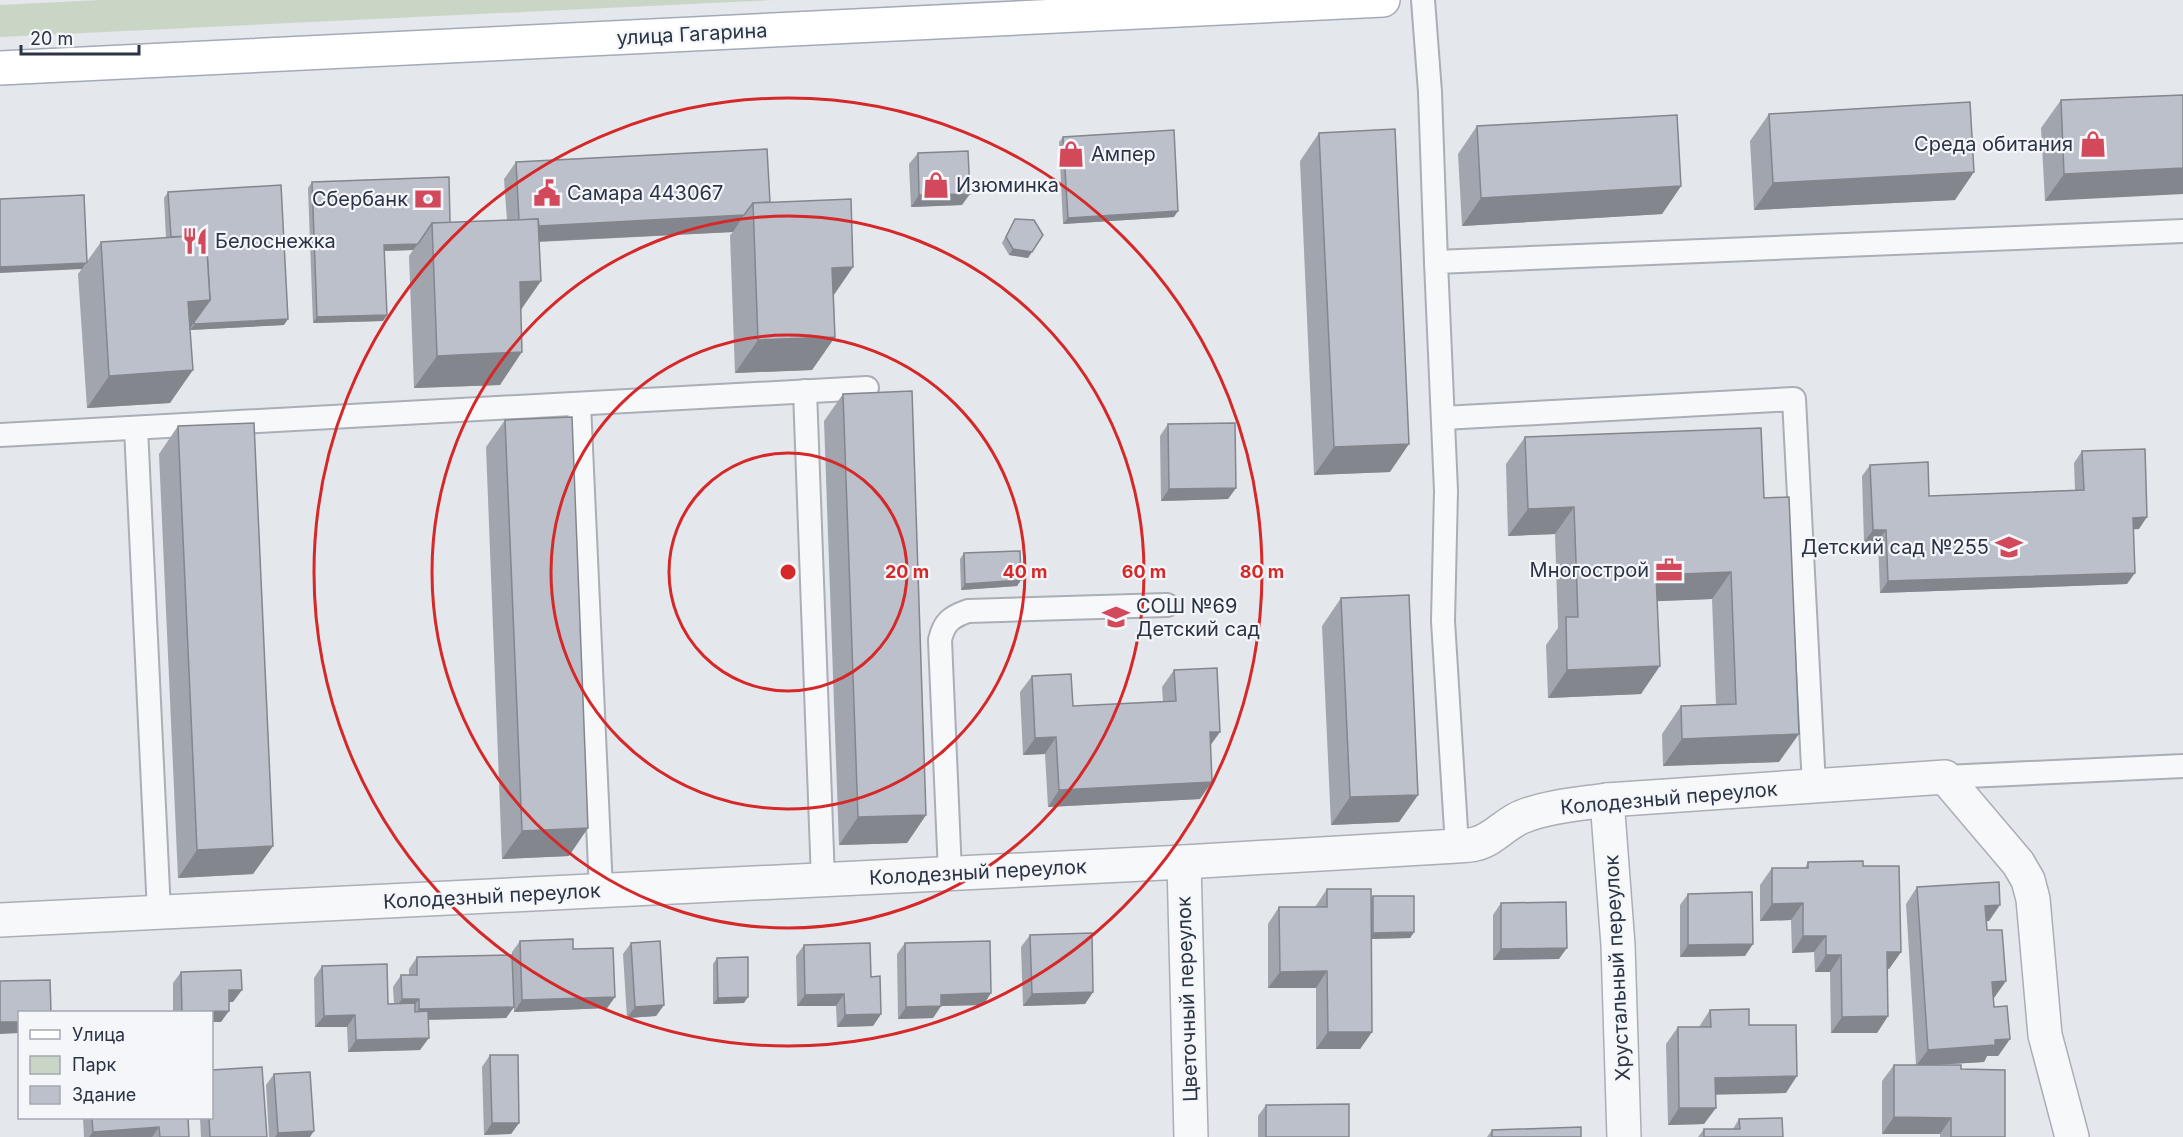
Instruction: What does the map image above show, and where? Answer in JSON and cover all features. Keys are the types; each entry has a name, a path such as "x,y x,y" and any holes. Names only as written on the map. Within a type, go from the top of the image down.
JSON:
{"main road":[{"name":"улица Гагарина","path":"0,68 1383,0"}],"street":[{"name":"Колодезный переулок","path":"0,920 1184,862 1457,846 1476,844 1491,837 1506,824 1523,816 1552,808 1607,800 1945,777"},
{"path":"1945,777 2018,862 2028,880 2034,899 2045,1035 2072,1137"},
{"name":"Хрустальный переулок","path":"1607,800 1618,945 1624,1137"},
{"name":"Цветочный переулок","path":"1184,862 1191,1137"}],"lane":[{"path":"1423,0 1430,92 1446,491 1443,621 1457,846"},
{"path":"1436,262 2183,231"},
{"path":"0,435 867,388"},
{"path":"805,391 824,880"},
{"path":"1443,418 1794,399 1814,786"},
{"path":"579,404 601,890"},
{"path":"136,428 159,912"},
{"path":"950,873 940,640 943,627 951,617 968,611 1167,605"},
{"path":"1945,777 2183,766"}],"green space":[{"path":"100,0 774,0 0,37 0,5"}],"building":[{"path":"2183,95 2183,168 2064,174 2061,100"},
{"path":"1970,102 1974,172 1773,183 1769,114"},
{"path":"1677,115 1681,186 1481,198 1477,126"},
{"path":"1395,129 1409,444 1334,447 1319,133"},
{"path":"1174,130 1178,211 1068,218 1063,137"},
{"path":"767,149 770,202 753,203 744,215 539,226 538,219 519,220 516,162"},
{"name":"Изюминка","path":"968,151 970,194 919,195 918,153"},
{"path":"449,177 450,223 432,223 418,244 384,245 387,315 317,317 312,182"},
{"path":"281,185 288,319 195,324 194,322 210,300 206,235 171,237 168,192"},
{"path":"84,195 86,263 0,267 0,199"},
{"path":"851,199 853,267 832,268 835,337 758,340 753,203"},
{"path":"538,219 541,281 520,282 522,352 437,356 432,223"},
{"path":"1015,219 1034,220 1043,235 1032,252 1013,249 1006,237"},
{"path":"206,235 210,300 188,302 193,370 109,376 101,242"},
{"path":"912,391 926,815 858,817 843,394"},
{"path":"572,417 588,828 522,831 505,420"},
{"path":"254,423 273,846 197,850 178,426"},
{"path":"1235,423 1236,488 1169,489 1168,424"},
{"path":"1761,428 1764,498 1789,497 1799,734 1682,739 1681,706 1736,704 1731,572 1656,575 1660,666 1567,670 1566,617 1578,617 1574,507 1528,509 1525,437"},
{"path":"2145,449 2147,517 2133,518 2135,573 1888,581 1886,530 1873,530 1870,465 1928,462 1929,496 2084,490 2082,451"},
{"path":"1020,551 1021,580 965,584 964,553"},
{"path":"1409,595 1418,795 1350,797 1341,598"},
{"path":"1217,668 1220,732 1210,732 1212,782 1059,790 1056,737 1035,738 1032,676 1071,674 1073,706 1176,701 1174,670"},
{"path":"1863,861 1863,866 1899,866 1901,952 1887,952 1888,1016 1842,1017 1841,955 1826,955 1826,936 1803,936 1803,903 1772,904 1772,868 1808,868 1808,862"},
{"path":"1999,882 2000,905 1985,906 1987,930 2002,930 2006,981 1992,982 1994,1007 2007,1006 2010,1039 1995,1040 1995,1045 1928,1050 1917,887"},
{"path":"1327,889 1371,889 1372,1032 1328,1032 1327,971 1280,972 1279,907 1327,907"},
{"path":"1752,892 1753,944 1688,945 1688,894"},
{"path":"1373,896 1414,896 1414,932 1373,933"},
{"path":"1566,902 1567,948 1501,949 1501,903"},
{"path":"1092,933 1093,992 1032,994 1030,935"},
{"path":"573,939 573,949 613,948 615,997 522,1000 520,941"},
{"path":"660,941 664,1005 635,1007 631,943"},
{"path":"990,941 991,993 941,995 941,1006 906,1007 905,943"},
{"path":"870,943 871,977 880,976 881,1014 845,1015 844,994 805,995 804,945"},
{"path":"512,955 514,1007 419,1009 419,999 402,999 401,975 417,975 417,957"},
{"path":"748,957 748,997 718,998 717,958"},
{"path":"387,964 388,1004 415,1003 415,1012 428,1011 429,1038 356,1040 355,1015 324,1016 322,966"},
{"path":"241,970 242,990 229,990 229,1011 182,1011 181,972"},
{"path":"50,980 51,1011 18,1011 18,1022 0,1022 0,981"},
{"path":"1749,1009 1749,1025 1796,1025 1797,1076 1715,1078 1716,1108 1679,1108 1678,1027 1711,1027 1710,1010"},
{"path":"490,1055 518,1055 519,1123 492,1123"},
{"path":"1894,1065 1961,1065 1961,1069 2005,1070 2005,1137 1951,1137 1951,1118 1894,1117"},
{"path":"262,1067 267,1137 210,1137 209,1119 213,1119 213,1070"},
{"path":"310,1072 314,1131 278,1133 274,1074"},
{"path":"1349,1104 1349,1137 1266,1137 1266,1105"},
{"path":"1782,1118 1783,1137 1704,1137 1704,1129 1740,1129 1739,1119"},
{"path":"92,1119 188,1119 189,1137 160,1137 159,1127 93,1132"},
{"path":"1581,1127 1581,1137 1492,1137 1492,1130"}],"place":[{"name":"Среда обитания","path":"2093,144"},
{"name":"Ампер","path":"1071,154"},
{"name":"Изюминка","path":"936,185"},
{"name":"Самара 443067","path":"547,193"},
{"name":"Сбербанк","path":"428,199"},
{"name":"Белоснежка","path":"195,241"},
{"name":"Детский сад №255","path":"2009,547"},
{"name":"Многострой","path":"1669,570"},
{"name":"СОШ №69 Детский сад","path":"1116,617"}]}
